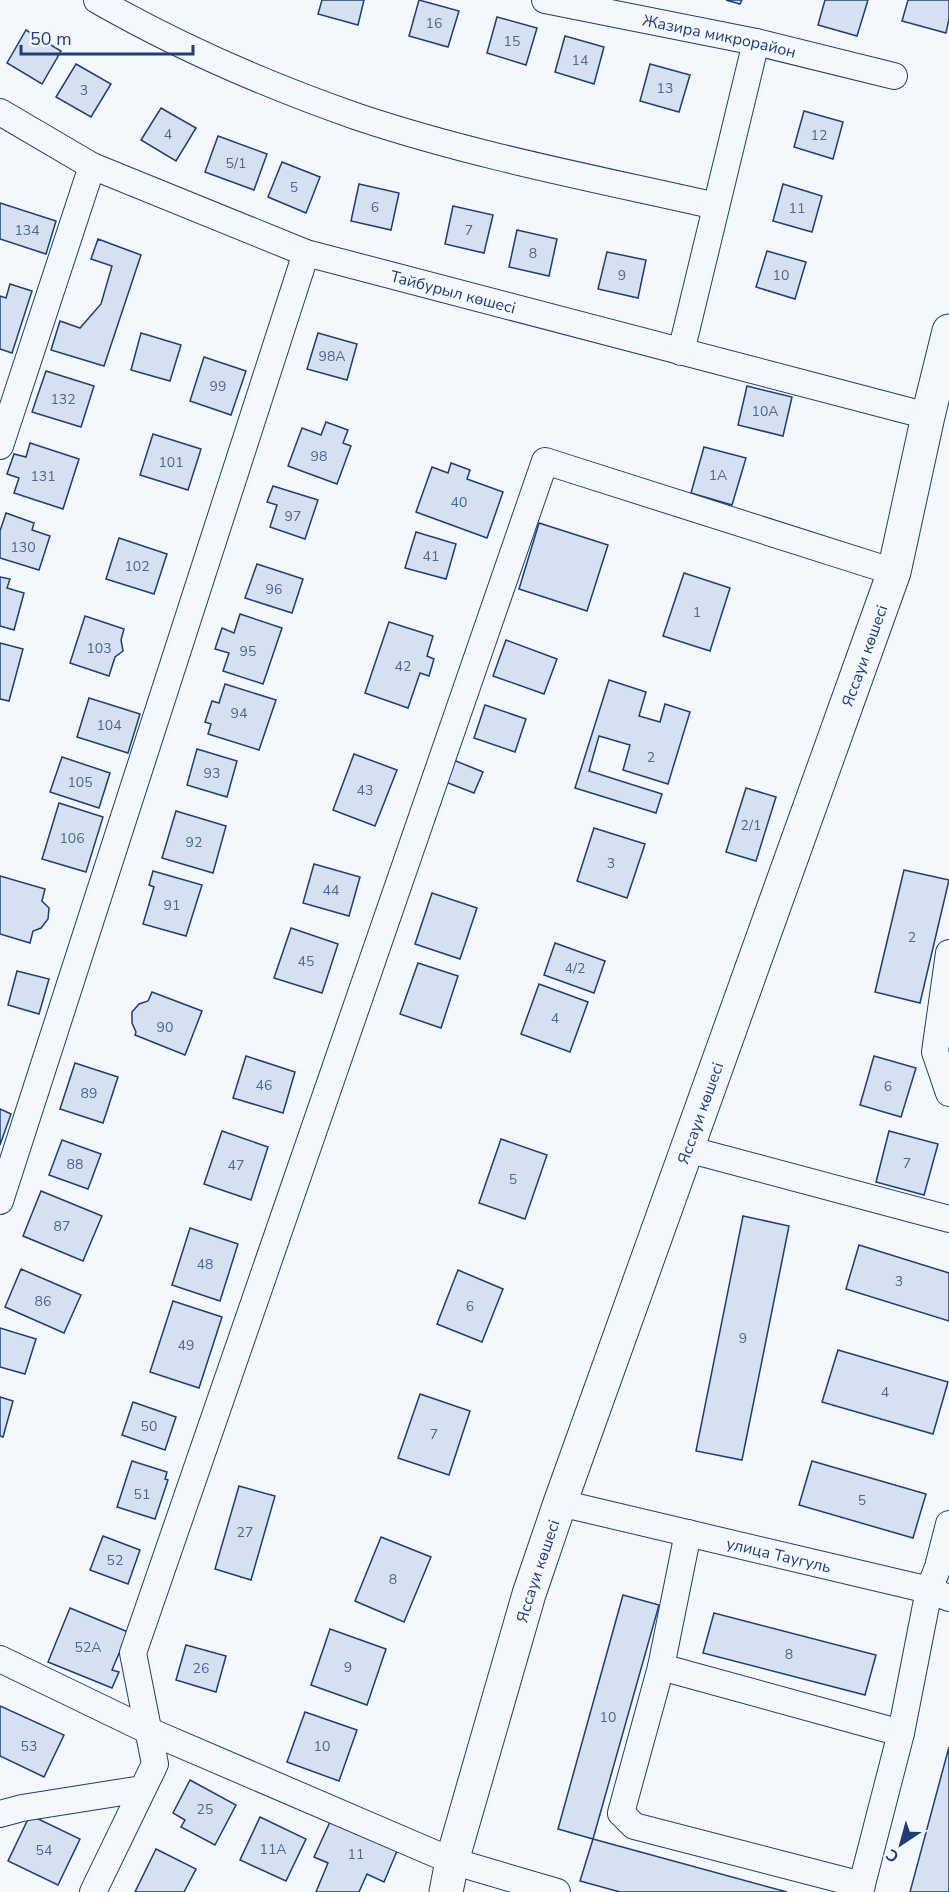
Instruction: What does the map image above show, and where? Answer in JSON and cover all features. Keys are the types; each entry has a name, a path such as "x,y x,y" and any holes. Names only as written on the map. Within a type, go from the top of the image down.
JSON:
{"main road":[{"name":"Яссауи көшесі","path":"449,1876 529,1593 894,572 949,331"}],"street":[{"path":"97,0 211,58 359,117 491,155 716,206"},
{"name":"Жазира микрорайон","path":"545,0 756,42 894,76"},
{"path":"681,352 756,42"},
{"name":"Тайбурыл көшесі","path":"0,112 92,166 306,253 928,416"},
{"path":"0,446 92,166"},
{"path":"0,1201 306,253"},
{"path":"93,1892 154,1764 133,1653 545,461 894,572"},
{"path":"949,953 935,1052 949,1093"},
{"path":"687,1149 948,1215"},
{"name":"улица Таугуль","path":"560,1503 939,1594"},
{"path":"688,1533 661,1667 621,1813 634,1826 861,1889 939,1594 938,1567 949,1524"},
{"path":"0,1659 449,1876 557,1892"},
{"path":"661,1667 901,1733"},
{"path":"0,1814 22,1808 142,1789"}],"building":[{"path":"322,0 364,0 358,25 318,14"},
{"path":"419,0 459,11 448,47 409,36"},
{"path":"726,0 742,0 740,4"},
{"path":"825,0 868,0 857,36 818,25"},
{"path":"908,0 949,0 946,33 902,21"},
{"path":"497,17 537,28 526,65 487,53"},
{"path":"26,30 61,51 42,84 7,63"},
{"path":"565,36 604,47 594,84 555,72"},
{"path":"76,64 111,84 91,117 56,97"},
{"path":"650,64 690,75 679,112 640,101"},
{"path":"161,108 196,128 176,161 141,140"},
{"path":"804,111 843,122 833,159 794,147"},
{"path":"218,136 267,154 254,190 205,172"},
{"path":"282,162 320,177 306,213 268,197"},
{"path":"359,184 399,193 391,230 351,221"},
{"path":"783,184 822,196 812,232 773,221"},
{"path":"0,203 56,221 46,254 0,239"},
{"path":"453,206 493,215 484,253 445,244"},
{"path":"517,230 557,239 549,276 509,267"},
{"path":"98,239 141,255 104,366 51,350 60,321 80,328 101,304 112,266 91,259"},
{"path":"767,251 806,262 795,299 756,287"},
{"path":"607,252 646,260 638,298 598,289"},
{"path":"10,284 32,291 12,353 0,349 0,296 6,298"},
{"path":"141,333 181,345 170,381 131,370"},
{"path":"318,333 357,344 347,380 307,369"},
{"path":"204,357 246,371 231,415 190,401"},
{"path":"46,371 94,386 81,427 32,412"},
{"path":"747,386 792,397 783,436 738,425"},
{"path":"326,422 348,430 343,443 351,446 337,484 288,466 302,428 321,435"},
{"path":"153,434 201,449 188,490 140,475"},
{"path":"30,443 79,459 63,509 14,493 19,478 7,474 14,454 26,457"},
{"path":"704,447 746,458 732,505 691,493"},
{"path":"451,463 470,470 467,479 503,492 487,538 416,512 432,467 448,473"},
{"path":"273,486 318,500 305,539 270,527 277,505 267,502"},
{"path":"6,513 34,523 32,530 50,536 39,570 0,558 0,531"},
{"path":"539,523 608,545 587,611 519,589"},
{"path":"416,532 456,544 446,579 405,568"},
{"path":"119,538 167,554 154,594 106,579"},
{"path":"257,564 303,579 292,613 245,598"},
{"path":"684,573 730,588 710,651 663,636"},
{"path":"0,577 10,579 7,588 24,593 14,630 0,626"},
{"path":"240,614 282,628 263,684 223,671 229,653 215,649 222,628 234,633"},
{"path":"85,616 124,629 121,640 123,651 115,657 109,676 70,663"},
{"path":"389,622 433,636 427,656 434,659 429,676 420,673 408,708 365,693"},
{"path":"506,640 557,659 544,694 493,676"},
{"path":"0,643 23,649 9,701 0,699"},
{"path":"609,680 646,692 639,716 660,722 665,704 690,712 668,784 623,770 630,745 599,736 589,771 662,794 656,813 575,788"},
{"path":"225,684 276,700 259,750 208,734 211,724 205,722 212,701 219,703"},
{"path":"89,698 140,714 128,753 77,737"},
{"path":"485,705 526,719 515,752 474,738"},
{"path":"197,749 237,761 227,797 187,785"},
{"path":"354,754 397,770 375,826 333,810"},
{"path":"62,757 110,773 99,808 50,792"},
{"path":"451,759 483,772 474,793 443,781"},
{"path":"746,788 776,797 756,861 726,852"},
{"path":"59,803 103,817 86,872 42,859"},
{"path":"176,811 226,826 213,873 162,858"},
{"path":"594,828 645,844 627,898 577,881"},
{"path":"314,864 360,877 349,916 303,903"},
{"path":"904,870 949,880 920,1003 875,992"},
{"path":"153,871 202,885 186,936 143,924 154,887 149,885"},
{"path":"0,876 45,889 42,901 49,908 48,919 41,928 33,931 30,943 0,934"},
{"path":"432,893 477,908 460,959 415,944"},
{"path":"291,928 338,944 322,993 274,978"},
{"path":"555,943 605,961 594,993 544,975"},
{"path":"418,963 458,976 441,1028 400,1014"},
{"path":"17,971 49,979 39,1014 8,1005"},
{"path":"539,984 588,1002 570,1052 521,1034"},
{"path":"152,992 202,1011 185,1055 135,1035 132,1012 139,1004 148,1001"},
{"path":"246,1056 295,1072 283,1113 233,1098"},
{"path":"874,1056 916,1068 901,1117 860,1105"},
{"path":"75,1063 118,1077 103,1123 60,1109"},
{"path":"0,1109 11,1114 0,1145"},
{"path":"222,1131 268,1147 251,1200 204,1184"},
{"path":"889,1131 938,1144 924,1195 876,1182"},
{"path":"501,1139 547,1155 525,1219 479,1203"},
{"path":"62,1140 101,1154 88,1189 49,1175"},
{"path":"41,1191 102,1216 83,1261 23,1236"},
{"path":"743,1216 789,1226 742,1460 696,1451"},
{"path":"190,1228 238,1244 220,1301 172,1285"},
{"path":"859,1245 949,1273 949,1321 846,1289"},
{"path":"21,1269 81,1295 64,1333 5,1307"},
{"path":"458,1270 503,1289 482,1342 437,1324"},
{"path":"173,1301 222,1317 199,1388 150,1372"},
{"path":"0,1328 36,1339 25,1374 0,1367"},
{"path":"838,1350 948,1382 933,1434 822,1402"},
{"path":"420,1394 470,1411 449,1475 398,1458"},
{"path":"0,1397 13,1401 3,1437 0,1436"},
{"path":"133,1402 176,1417 165,1450 122,1435"},
{"path":"132,1461 167,1472 165,1479 168,1480 155,1519 117,1507"},
{"path":"812,1461 926,1494 913,1538 799,1505"},
{"path":"239,1486 275,1496 251,1580 215,1569"},
{"path":"103,1536 140,1550 128,1584 90,1570"},
{"path":"381,1537 431,1557 404,1622 355,1601"},
{"path":"623,1595 659,1605 593,1839 558,1829"},
{"path":"70,1608 128,1632 112,1670 119,1672 112,1688 48,1662"},
{"path":"714,1613 876,1655 865,1695 703,1653"},
{"path":"330,1629 386,1649 367,1705 311,1685"},
{"path":"186,1645 226,1656 216,1692 176,1680"},
{"path":"0,1706 64,1735 44,1777 0,1756"},
{"path":"305,1712 357,1730 339,1781 287,1762"},
{"path":"949,1747 949,1892 910,1892"},
{"path":"190,1780 236,1805 215,1845 181,1827 185,1820 173,1813"},
{"path":"30,1815 80,1839 58,1885 8,1861"},
{"path":"260,1817 306,1839 286,1881 240,1860"},
{"path":"330,1822 397,1851 384,1882 367,1874 359,1892 316,1892 328,1863 314,1857"},
{"path":"593,1839 787,1892 620,1892 580,1881"},
{"path":"156,1849 196,1869 184,1892 135,1892"}]}
